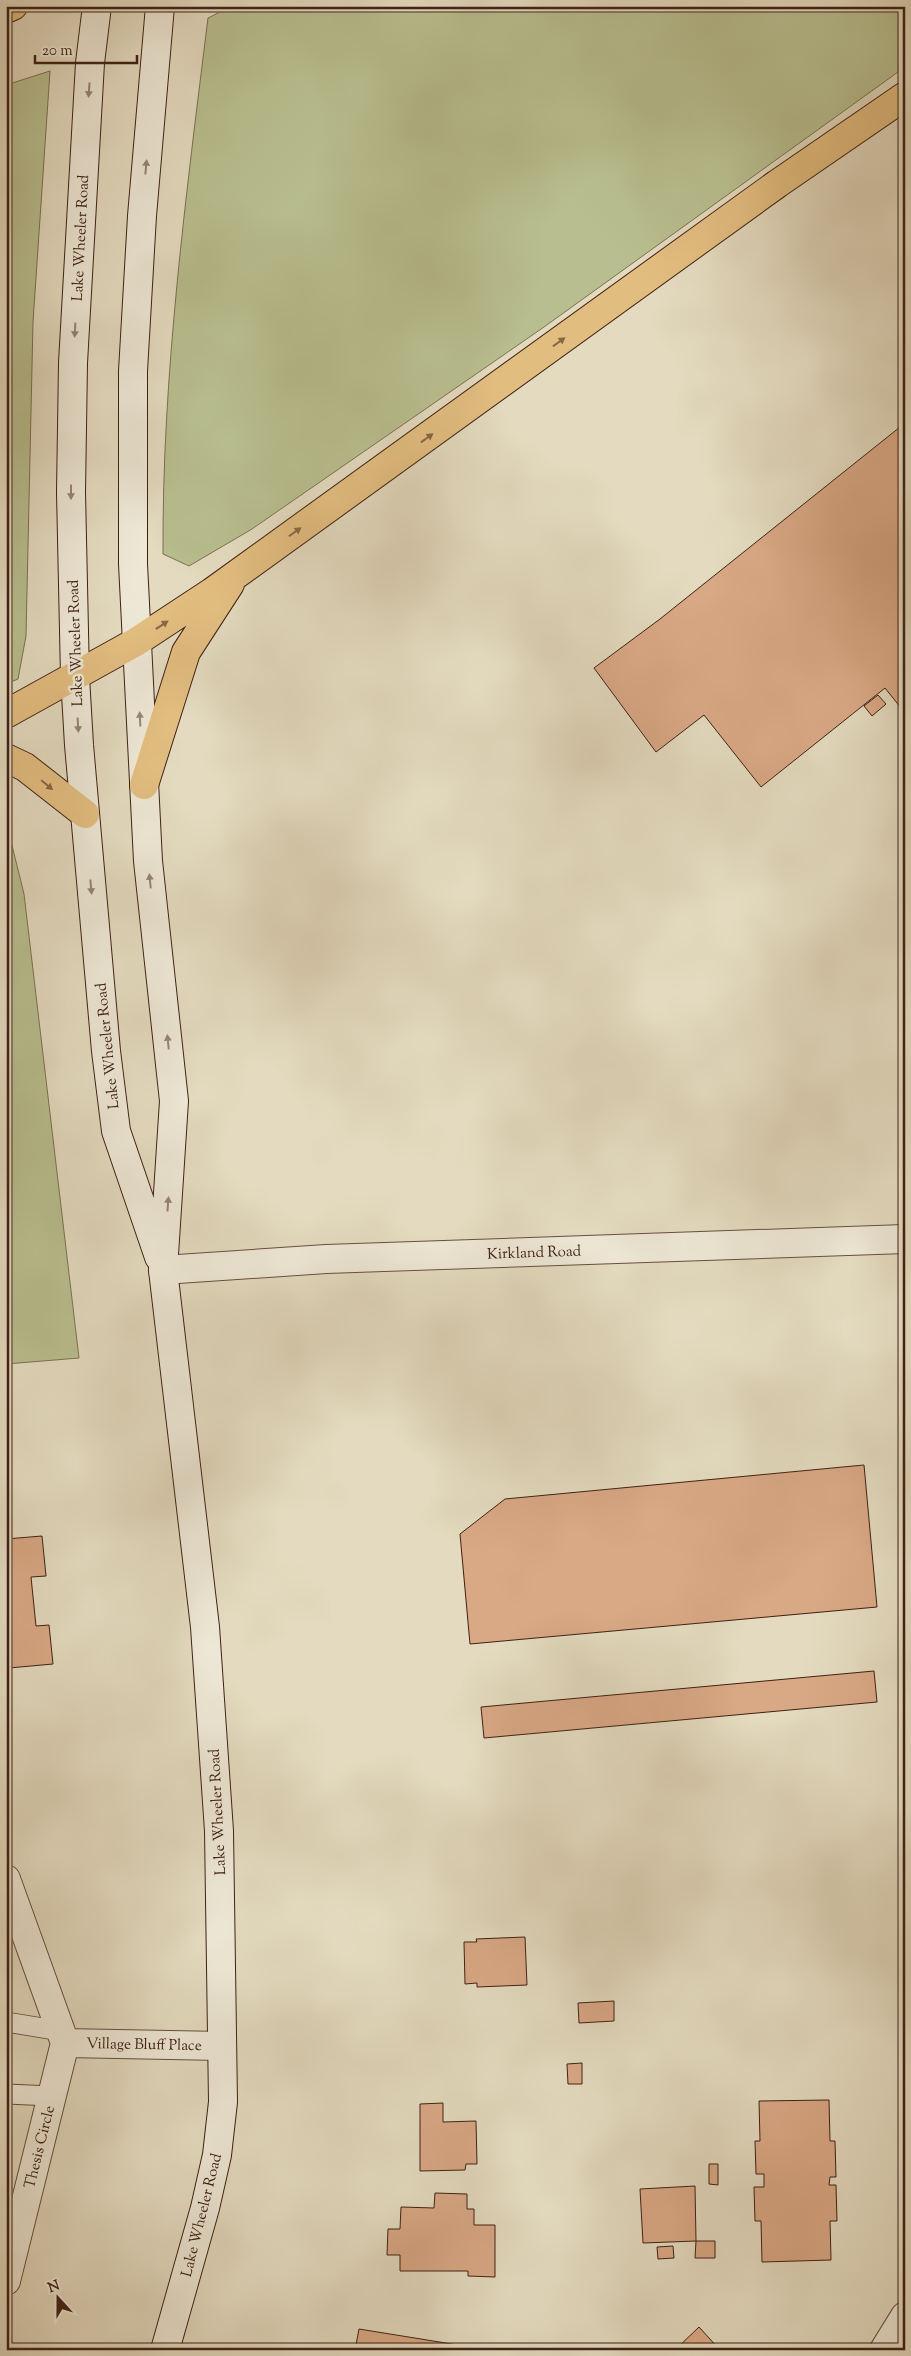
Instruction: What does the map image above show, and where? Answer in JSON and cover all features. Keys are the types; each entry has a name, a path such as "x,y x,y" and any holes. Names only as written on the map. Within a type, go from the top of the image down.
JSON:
{"highway":[{"path":"6,9 13,6"},
{"path":"6,714 136,642 237,574 777,184 905,96"},
{"path":"144,785 186,652 237,574"},
{"path":"6,758 25,767 85,814"}],"main road":[{"name":"Lake Wheeler Road","path":"97,6 90,62 73,363 70,492 75,677 106,1051 116,1131 163,1270"},
{"name":"Lake Wheeler Road","path":"160,6 142,216 134,371 132,564 148,861 174,1101 163,1270 205,1627 220,1831 223,2102 216,2155 205,2208 165,2350"},
{"name":"Kirkland Road","path":"163,1270 326,1260 905,1239"},
{"path":"6,1879 63,2037"},
{"name":"Village Bluff Place","path":"63,2037 222,2046"},
{"name":"Thesis Circle","path":"6,2281 52,2096 63,2037"},
{"path":"884,2350 905,2316"}],"lane":[{"path":"6,2022 63,2037"},
{"path":"6,2094 52,2096"}],"green space":[{"path":"232,6 905,6 905,67 544,327 252,529 189,566 163,554 164,487 171,353 184,219 208,18"},
{"path":"50,71 33,322 26,636 18,679 6,684 6,85"},
{"path":"6,821 24,894 79,1358 6,1364"}],"building":[{"path":"905,423 905,713 885,688 761,787 704,715 656,752 594,668 660,619"},
{"path":"878,695 886,704 872,716 864,706"},
{"path":"864,1465 877,1607 470,1644 460,1534 505,1499"},
{"path":"42,1536 46,1576 31,1577 36,1626 49,1625 53,1664 9,1668 8,1664 6,1664 6,1539"},
{"path":"874,1671 877,1702 484,1738 481,1707"},
{"path":"525,1937 527,1985 477,1987 477,1983 465,1984 464,1942 477,1942 476,1939"},
{"path":"614,2001 614,2021 579,2023 578,2003"},
{"path":"582,2063 582,2084 568,2084 567,2064"},
{"path":"829,2100 830,2141 835,2141 836,2177 830,2177 829,2185 836,2185 837,2221 830,2221 831,2260 762,2262 761,2221 755,2221 754,2187 764,2187 764,2174 756,2174 755,2141 760,2141 759,2101"},
{"path":"443,2103 443,2122 476,2121 477,2164 466,2164 465,2170 420,2171 420,2104"},
{"path":"709,2164 718,2164 718,2185 709,2184"},
{"path":"695,2186 696,2241 643,2243 640,2189"},
{"path":"435,2193 467,2194 467,2209 474,2209 474,2225 495,2225 495,2277 468,2276 468,2271 400,2271 400,2255 387,2255 388,2229 400,2229 401,2207 434,2208"},
{"path":"696,2241 715,2241 715,2258 695,2258"},
{"path":"673,2246 674,2258 658,2259 657,2247"},
{"path":"699,2327 720,2350 675,2350"},
{"path":"359,2329 458,2345 457,2350 355,2350"}]}
